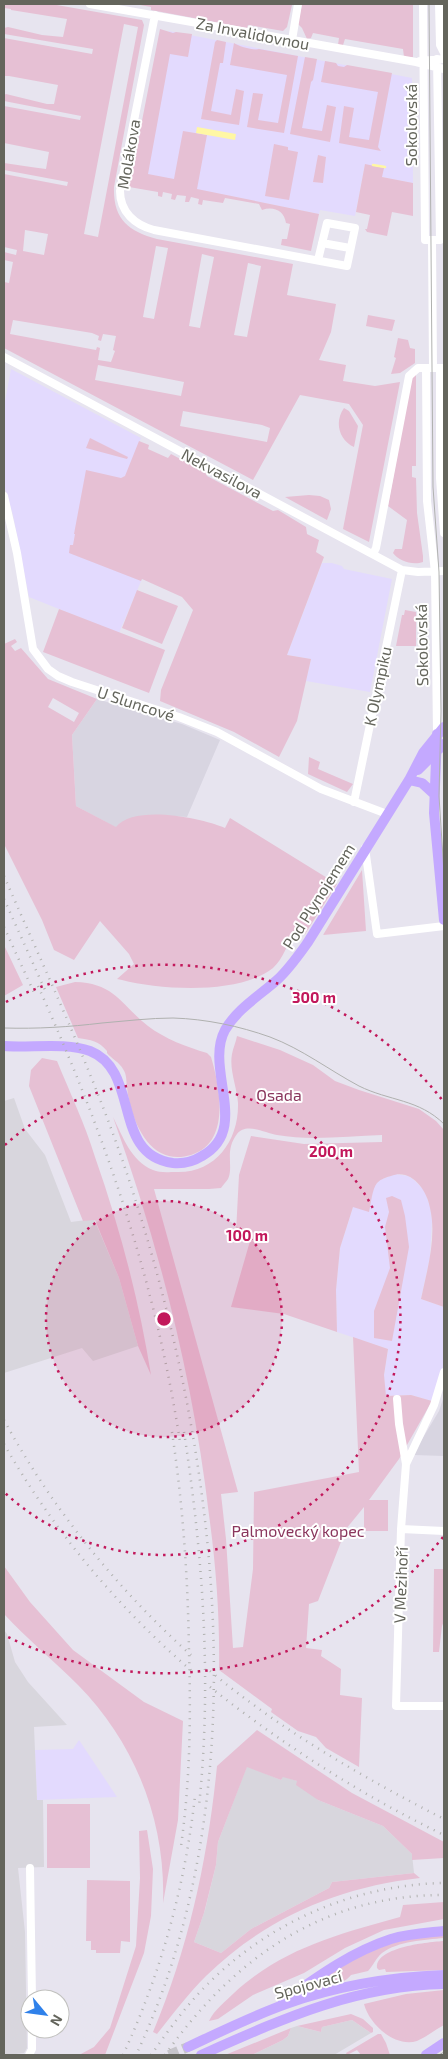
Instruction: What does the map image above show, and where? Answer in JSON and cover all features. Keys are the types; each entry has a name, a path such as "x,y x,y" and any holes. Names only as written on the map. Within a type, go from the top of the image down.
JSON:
{"main road":[{"name":"Sokolovská","path":"441,731 436,752 434,794 444,924"},
{"name":"Pod Plynojemem","path":"4,1046 90,1051 109,1064 117,1076 134,1134 147,1150 160,1159 174,1163 190,1161 207,1153 218,1142 225,1122 226,1106 219,1059 220,1045 224,1032 240,1011 292,964 308,942 386,814 409,780 423,753 441,731"},
{"name":"Pod Plynojemem","path":"409,780 444,744"},
{"path":"409,780 422,783 434,794"},
{"path":"271,2009 312,1980 366,1948 401,1936 444,1931"},
{"name":"Spojovací","path":"188,2047 271,2009 306,1997 406,1978 444,1975"},
{"name":"Spojovací","path":"201,2055 313,2007 378,1991 444,1984"},
{"path":"426,2055 444,2043"}],"street":[{"name":"Za Invalidovnou","path":"90,4 425,63 441,69"},
{"path":"292,40 298,4"},
{"name":"Sokolovská","path":"423,4 425,240 440,240 441,59"},
{"path":"439,4 440,45 444,53"},
{"name":"Molákova","path":"155,15 120,191 125,211 137,224 154,230 347,266 355,228 326,223 318,260"},
{"path":"425,63 441,59"},
{"name":"Sokolovská","path":"432,240 444,533"},
{"path":"322,243 350,248"},
{"name":"Nekvasilova","path":"4,356 402,570 418,572 444,571"},
{"path":"373,554 376,548 409,376 418,368 436,368"},
{"name":"Sokolovská","path":"436,368 427,508 434,552 441,731"},
{"name":"U Sluncové","path":"4,496 17,553 34,649 48,668 58,676 72,682 179,717 217,732 321,788 386,814"},
{"name":"K Olympiku","path":"354,802 402,570"},
{"path":"365,848 377,934 444,924"},
{"path":"406,1464 434,1405 444,1372"},
{"path":"397,1399 398,1424 406,1464"},
{"name":"V Mezihoří","path":"406,1464 401,1529 396,1706 444,1706"},
{"path":"401,1529 444,1531"},
{"path":"30,1868 32,1989"},
{"path":"29,2055 32,2049 32,2039"}],"shaded area":[{"path":"169,31 412,78 413,183 382,177 365,164 355,216 320,210 319,214 140,178"},
{"path":"197,127 236,134 235,140 196,133"},
{"path":"11,369 141,438 126,476 121,478 142,579 119,633 29,597 13,515 4,485 4,407"},
{"path":"322,563 332,563 342,566 344,569 392,579 370,692 306,681 311,659 287,655"},
{"path":"97,699 182,724 220,740 187,817 173,816 120,823 117,828 76,806 72,735"},
{"path":"14,1098 25,1129 45,1155 71,1222 94,1219 119,1278 138,1346 93,1361 82,1348 4,1373 4,1101"},
{"path":"395,1174 408,1176 414,1180 424,1190 430,1206 432,1221 430,1257 421,1299 444,1307 444,1364 432,1401 411,1395 385,1396 384,1375 388,1349 337,1332 336,1290 340,1248 353,1207 380,1180"},
{"path":"444,1396 444,1456 414,1455 439,1411"},
{"path":"4,1630 7,1634 15,1662 28,1682 67,1725 34,1727 37,1800 43,1800 44,1867 18,1868 25,1932 26,1989 20,1989 20,2039 27,2039 27,2048 24,2053 4,2055"},
{"path":"79,1740 117,1797 37,1800 35,1750 73,1749"},
{"path":"247,1766 281,1780 283,1776 297,1781 318,1800 383,1826 412,1854 414,1873 332,1882 329,1888 251,1929 221,1953 194,1942 205,1910 216,1865 218,1842"},
{"path":"352,2020 371,2033 334,2055 252,2055 283,2040 288,2036 291,2028 297,2026 321,2032 322,2027"}],"green space":[{"path":"4,4 51,4 142,20 144,25 114,187 116,208 124,222 138,232 157,239 293,264 287,295 336,304 331,332 319,360 346,365 343,381 375,386 400,382 369,542 343,529 363,425 349,404 300,395 253,480 4,348 4,282 9,283 13,262 4,260 4,252 16,255 17,250 4,247 4,174 67,186 68,182 4,170 4,163 46,169 49,152 4,143 4,106 80,120 81,116 4,101 4,95 6,94 54,104 58,85 4,76 4,38 92,54 93,49 4,34 4,28 8,27 42,35 63,37 67,19 4,8","holes":["124,24 138,27 98,237 84,234","25,230 48,234 44,255 23,251","156,246 168,248 154,319 143,317","202,254 214,257 200,328 189,326","248,263 261,266 247,337 234,335","13,320 92,333 99,336 98,340 101,341 103,334 116,336 113,350 115,351 111,362 98,360 100,348 97,347 96,350 10,334","98,365 184,382 181,396 95,380","183,411 262,425 270,428 267,442 180,426"]},
{"path":"135,4 292,5 287,27 283,31 248,25 247,28 151,10 151,7"},
{"path":"302,4 413,4 413,57 404,57 403,49 345,39 343,45 338,45 339,38 313,33 311,38 307,39 298,24"},
{"path":"160,29 173,33 192,34 188,57 170,54 148,174 174,179 183,131 207,135 197,189 319,214 311,251 281,245 282,239 287,239 290,224 286,223 283,215 277,210 262,210 259,204 225,198 223,203 203,200 202,205 198,204 199,199 191,197 189,202 185,202 186,196 177,195 175,200 171,199 172,194 163,192 162,197 158,196 158,192 129,187"},
{"path":"217,40 226,42 223,63 220,63 211,111 231,115 236,89 244,91 239,125 201,119 215,42"},
{"path":"234,43 250,49 298,56 284,133 247,127 253,93 263,94 258,120 278,123 287,75 230,65"},
{"path":"305,57 317,59 302,128 322,131 327,105 336,107 330,142 290,134"},
{"path":"325,61 336,63 338,66 344,67 347,65 392,73 378,147 381,151 339,143 344,106 354,108 349,137 369,140 378,92 321,82"},
{"path":"274,144 288,147 288,150 298,152 289,200 265,196"},
{"path":"318,155 326,157 323,183 313,182"},
{"path":"365,164 384,168 382,177 413,183 413,216 392,212 387,236 367,232 365,229 367,229 370,215 356,212"},
{"path":"368,315 395,320 392,331 366,326"},
{"path":"398,338 408,340 410,348 415,349 415,363 400,373 391,374 396,358 394,357"},
{"path":"416,374 416,466 412,466 412,477 416,478 417,513 423,562 410,563 395,556 393,553 395,549 402,549 407,520 388,506 411,380"},
{"path":"344,408 349,411 358,426 354,447 345,440 340,430 339,419"},
{"path":"90,438 128,457 127,459 86,448"},
{"path":"139,441 149,445 148,449 168,458 171,454 205,472 207,476 273,511 278,510 306,527 307,534 319,540 316,552 324,557 287,655 311,659 297,721 279,757 234,732 160,701 161,690 193,610 182,597 142,579 141,581 69,553 70,545 73,545 86,470 121,478 125,476"},
{"path":"320,496 329,500 331,509 327,520 285,497"},
{"path":"137,590 178,606 162,644 122,628"},
{"path":"59,609 165,650 149,693 43,652"},
{"path":"405,610 416,612 416,646 396,646 402,615 404,615"},
{"path":"15,639 17,642 11,646 15,651 21,648 48,679 97,699 72,735 76,806 116,827 125,820 137,816 169,815 201,820 225,828 230,818 337,884 305,934 293,931 282,956 273,968 259,977 241,983 200,988 157,986 117,979 134,964 129,954 100,921 74,960 54,950 42,920 4,844 4,644","holes":["53,698 79,713 74,722 48,707"]},
{"path":"309,757 320,762 318,769 353,784 347,792 308,774"},
{"path":"362,870 366,931 323,935"},
{"path":"4,945 23,985 4,996"},
{"path":"75,982 89,983 109,991 155,1031 176,1042 207,1053 211,1057 217,1083 219,1113 217,1127 212,1139 204,1149 187,1156 172,1157 164,1155 147,1141 133,1115 128,1096 126,1075 122,1067 98,1043 78,1038 56,987"},
{"path":"237,1036 280,1050 313,1065 335,1081 419,1109 436,1121 444,1130 444,1307 421,1299 432,1242 432,1219 428,1201 422,1188 411,1178 398,1174 389,1176 380,1180 375,1186 369,1212 353,1207 340,1248 336,1290 337,1332 284,1314 231,1307 250,1241 236,1232 239,1175 251,1136 304,1144 382,1142 382,1135 303,1138 277,1135 256,1129 245,1129 237,1134 233,1140 230,1152 230,1174 221,1188 154,1189 238,1492 221,1494 233,1648 243,1647 253,1569 254,1492 359,1472 353,1337 388,1349 384,1375 386,1396 411,1395 432,1401 399,1459 369,1500 388,1500 388,1531 364,1531 364,1507 346,1529 318,1601 309,1604 306,1648 322,1650 321,1656 341,1669 340,1695 362,1698 359,1767 326,1748 316,1737 298,1731 271,1712 272,1709 219,1670 214,1553 194,1413 184,1363 159,1263 113,1117 133,1155 145,1166 153,1170 158,1172 189,1171 213,1161 229,1142 237,1117 238,1103 231,1060"},
{"path":"42,1058 57,1061 91,1145 113,1210 128,1264 141,1319 151,1375 138,1346 119,1278 95,1220 83,1221 29,1086 31,1070"},
{"path":"392,1196 401,1200 409,1247 392,1341 374,1338 374,1311 390,1268 385,1227 389,1212 386,1198"},
{"path":"4,1566 30,1602 73,1650 144,1702 183,1721 178,1820 163,1903 163,1872 159,1842 143,1785 131,1758 116,1732 78,1685 4,1614"},
{"path":"434,1569 444,1569 444,1621 439,1652 433,1652"},
{"path":"257,1730 352,1793 444,1842 444,1858 412,1860 412,1854 383,1826 318,1800 296,1785 297,1781 283,1777 281,1780 247,1767 218,1842 216,1865 204,1913 194,1942 221,1953 251,1929 329,1888 332,1882 414,1873 420,1878 390,1882 361,1889 332,1898 278,1922 253,1937 206,1976 157,2034 153,2032 177,1967 195,1901 208,1834 217,1766"},
{"path":"47,1804 90,1804 90,1868 47,1868"},
{"path":"147,1830 153,1869 151,1916 144,1953 105,2055 79,2055 94,2047 110,2028 136,1946 140,1878 139,1831"},
{"path":"87,1880 130,1881 130,1942 121,1941 120,1953 96,1953 96,1950 91,1950 91,1941 86,1941"},
{"path":"444,1902 444,1919 384,1930 345,1948 304,1973 253,1995 218,2019 209,2021 220,2006 234,1993 272,1965 292,1954 334,1937 400,1917 403,1905"},
{"path":"444,1935 444,1938 412,1942 388,1949 378,1957 368,1971 351,1975 333,1987 311,1990 310,1987 355,1959 374,1950 406,1940"},
{"path":"444,1941 444,1970 386,1972 385,1969 379,1970 377,1968 379,1961 393,1950 416,1944"},
{"path":"444,1990 444,2025 417,2041 400,2041 384,2033 371,2019 364,2004 406,1994"},
{"path":"351,2014 363,2019 373,2028 373,2032 371,2033 352,2020 322,2027 321,2032 297,2026"},
{"path":"291,2028 288,2036 283,2040 252,2055 225,2055"},
{"path":"381,2034 390,2055 361,2055 357,2050 347,2055 346,2053"}],"waterway":[{"path":"373,165 385,167"}],"tunnel":[{"path":"169,2055 188,2047"}],"tram line":[{"path":"429,4 433,487 439,572 441,711 439,796 444,873"},
{"path":"4,1028 77,1026 164,1018 198,1020 234,1026 282,1042 359,1086 414,1105 444,1124"},
{"path":"439,2055 444,2052"}],"railway":[{"path":"4,876 87,1066 130,1183 161,1287 186,1396 204,1508 213,1621 212,1734 200,1845 175,1953 136,2055"},
{"path":"4,899 45,990"},
{"path":"4,927 36,997"},
{"path":"38,986 85,1097 125,1209 157,1323 180,1442"},
{"path":"4,1420 43,1484 87,1545 137,1602 191,1655"},
{"path":"172,1432 184,1542 190,1676 188,1774 181,1846"},
{"path":"184,1432 191,1478 204,1619 205,1713 199,1806"},
{"path":"4,1444 44,1507 89,1566 139,1621 193,1672"},
{"path":"210,1671 237,1693 294,1733 353,1769 444,1819"},
{"path":"210,1687 265,1729 352,1786 444,1835"},
{"path":"123,2055 149,1993 170,1928 185,1863 195,1796"},
{"path":"151,2055 200,1992 225,1968 281,1928 343,1900 409,1885 444,1883"},
{"path":"165,2055 220,1990 251,1962 284,1939 320,1920 358,1906 400,1898 444,1895"}],"park label":[{"name":"Osada","path":"279,1094"},
{"name":"Palmovecký kopec","path":"298,1530"}]}
